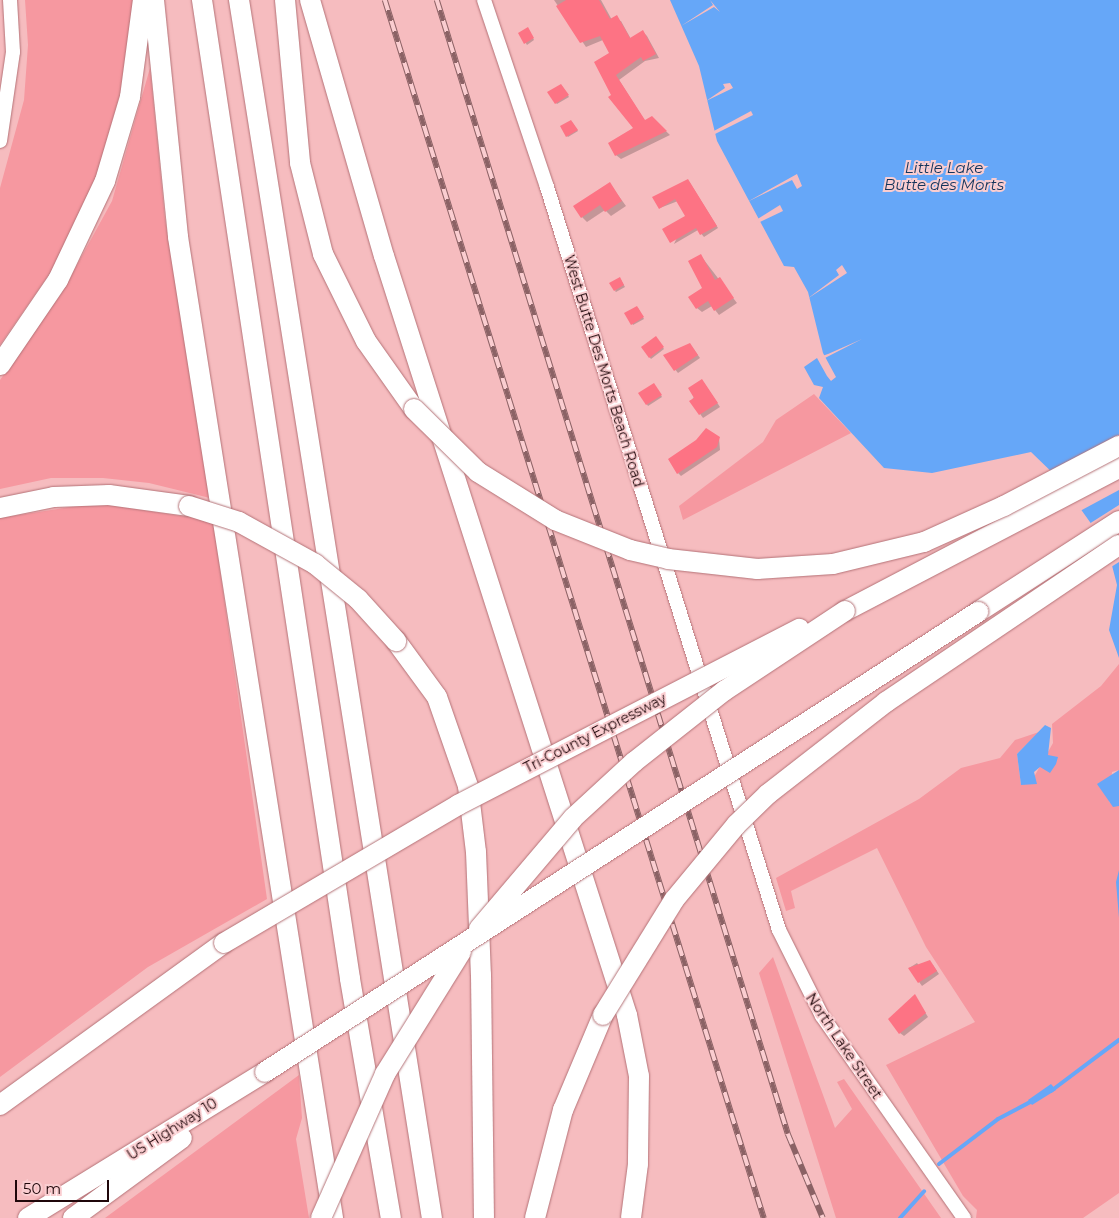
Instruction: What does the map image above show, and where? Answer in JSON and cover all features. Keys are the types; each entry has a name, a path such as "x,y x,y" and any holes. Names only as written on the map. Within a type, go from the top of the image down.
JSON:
{"highway":[{"path":"0,365 58,280 105,181 130,97 143,0"},
{"path":"154,0 178,237 333,1218"},
{"path":"202,0 350,979 391,1218"},
{"path":"239,0 432,1218"},
{"path":"285,0 300,163 323,254 366,341 414,409 478,472 555,520 640,552 757,569 833,564 924,542 1004,506 1119,446"},
{"path":"310,0 384,256 627,1014 639,1076 638,1164 631,1218"},
{"name":"Tri-County Expressway","path":"0,1106 224,944 458,805 808,624 845,611 1119,468"},
{"path":"0,508 54,497 109,494 189,506 239,522 293,550 358,599 396,640 437,697 468,786 476,852 481,975 484,1218"},
{"path":"73,1218 127,1174 244,1097 265,1072 1119,521"},
{"path":"535,1218 561,1118 604,1015 656,924 750,810 850,727 1119,545"},
{"path":"321,1218 356,1134 416,1021 453,962 536,858 573,818 683,723 845,611"},
{"name":"US Highway 10","path":"28,1218 265,1072"}],"street":[{"path":"0,141 13,52 10,0"},
{"name":"West Butte Des Morts Beach Road","path":"484,0 547,187 718,744"},
{"name":"North Lake Street","path":"718,744 779,930 806,989 964,1218"}],"shaded area":[{"path":"25,0 133,0 120,94 96,177 59,260 0,345 0,188 24,100 28,45"},
{"path":"150,68 165,219 210,498 149,483 103,478 51,478 0,489 0,380 61,294 112,201"},
{"path":"814,394 851,433 683,520 679,506 763,442 776,420"},
{"path":"96,503 213,521 267,899 148,967 0,1077 0,518"},
{"path":"1119,664 1119,770 1112,772 1109,802 1119,806 1119,1193 1083,1218 976,1218 977,1210 963,1196 886,1065 975,1022 926,947 877,848 791,891 795,908 786,911 776,878 919,799 961,768 1000,758 1015,740 1039,732 1017,754 1021,785 1034,777 1053,743 1052,724 1101,686"},
{"path":"773,957 835,1128 852,1109 837,1082 844,1079 941,1218 836,1218 759,973"},
{"path":"299,1075 302,1118 296,1139 309,1218 105,1218"}],"water":[{"name":"Little Lake Butte des Morts","path":"670,0 1119,0 1119,658 1109,630 1117,585 1107,546 1060,480 1031,452 932,473 884,468 819,398 823,387 814,385 804,367 817,358 831,381 836,377 823,353 808,292 794,267 784,266 717,141 699,66"},
{"path":"1045,725 1051,728 1048,755 1058,757 1056,764 1050,773 1040,767 1034,772 1037,784 1021,785 1017,754"},
{"path":"1119,770 1119,806 1113,807 1097,784"},
{"path":"1119,870 1119,918 1116,882"},
{"path":"1051,1084 1056,1090 1032,1105 1028,1100"}],"pier":[{"path":"710,0 720,12 714,7 681,26 713,5"},
{"path":"730,83 733,88 706,101 725,88 723,84"},
{"path":"751,111 753,115 713,135 712,132"},
{"path":"797,174 802,186 797,189 792,180 747,202"},
{"path":"780,205 783,211 758,223 756,220"},
{"path":"842,265 847,273 807,299 839,275 836,270"},
{"path":"862,339 823,359 822,356"},
{"path":"1119,435 1119,490 1080,511 1047,473"},
{"path":"1119,505 1119,562 1111,567 1089,524"}],"building":[{"path":"566,0 599,0 610,19 617,15 630,38 643,30 656,54 643,61 641,57 616,75 645,120 652,116 667,131 615,156 608,143 633,128 608,97 611,95 594,62 609,53 600,36 580,43 556,6"},
{"path":"528,27 534,38 524,44 518,33"},
{"path":"561,84 569,95 555,104 547,92"},
{"path":"571,120 578,130 566,137 560,126"},
{"path":"688,179 717,226 700,235 696,228 670,243 662,229 685,216 675,199 659,209 652,197"},
{"path":"610,182 622,201 605,212 600,205 581,218 573,206"},
{"path":"701,254 715,280 720,277 734,298 714,311 708,301 696,309 688,297 702,288 688,261"},
{"path":"620,277 624,285 614,291 609,283"},
{"path":"637,306 644,317 631,325 624,313"},
{"path":"656,336 664,347 649,358 641,347"},
{"path":"690,343 698,355 674,371 663,355"},
{"path":"702,379 718,403 699,415 689,401 694,398 688,388"},
{"path":"654,383 662,395 646,405 638,393"},
{"path":"706,428 720,437 717,447 677,474 668,459 696,440"},
{"path":"930,960 937,971 918,983 908,968"},
{"path":"915,994 926,1013 899,1034 888,1019"}],"waterway":[{"path":"1051,1091 1119,1040"},
{"path":"939,1164 998,1119 1034,1100"},
{"path":"900,1218 924,1191"}],"railway":[{"path":"385,0 764,1218"},
{"path":"437,0 788,1134 823,1218"}]}
